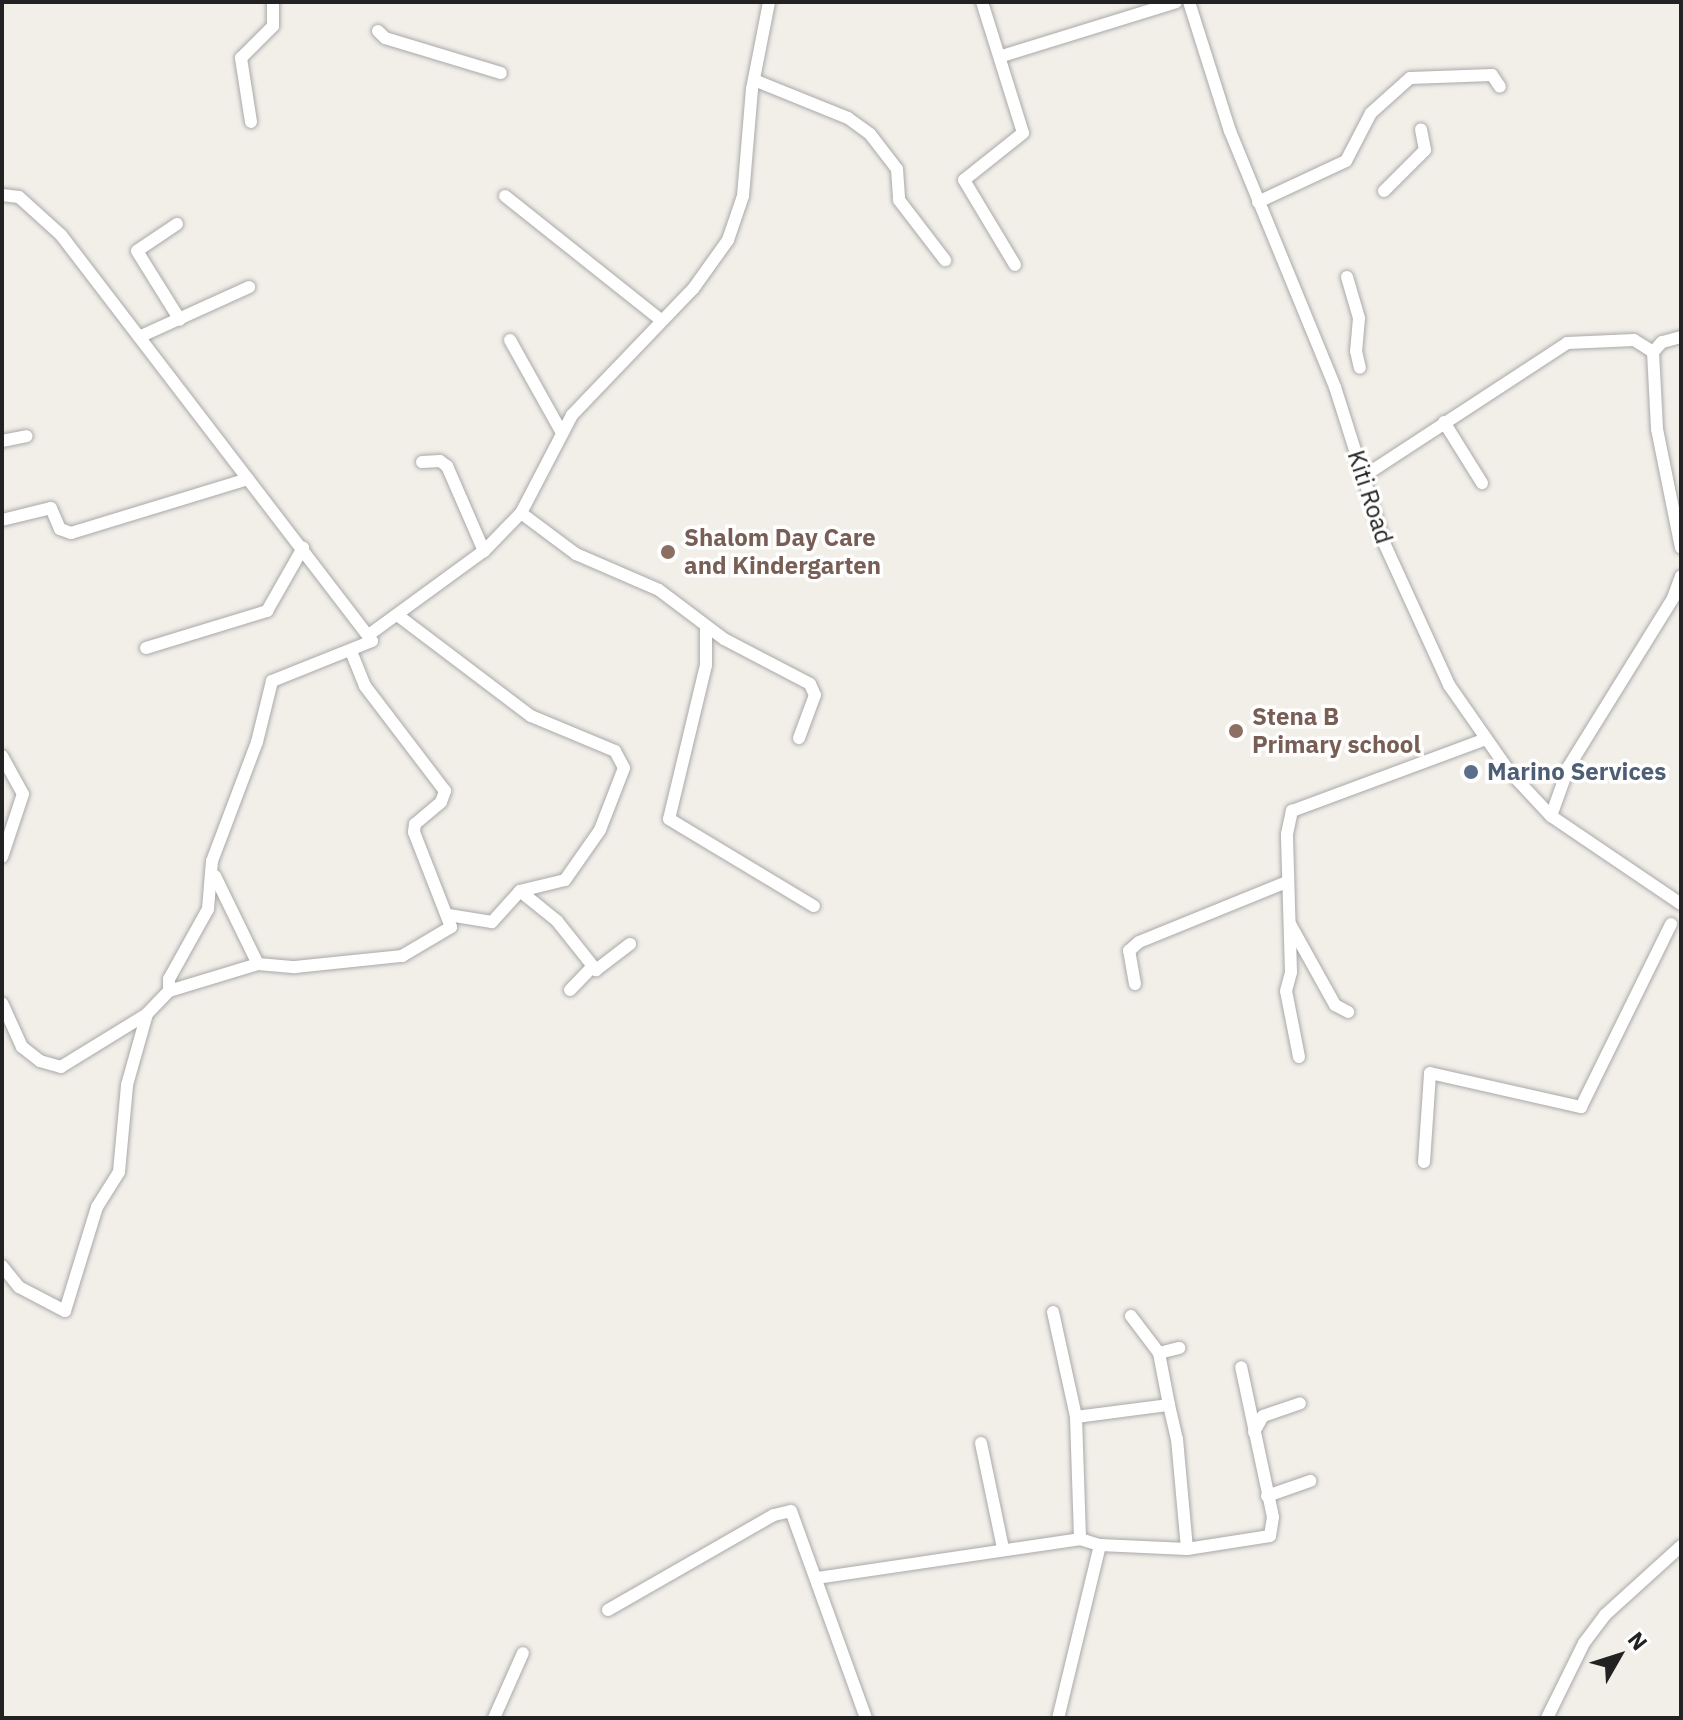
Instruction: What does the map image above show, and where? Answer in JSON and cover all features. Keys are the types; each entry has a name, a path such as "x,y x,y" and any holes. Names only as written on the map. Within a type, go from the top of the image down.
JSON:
{"street":[{"path":"251,122 241,58 273,26 273,2"},
{"path":"370,634 400,617 484,551 521,513 581,403 714,261 738,217 754,80 769,2"},
{"path":"982,2 1002,56 1023,133 964,180 1015,265"},
{"path":"1002,56 1176,2"},
{"name":"Kiti Road","path":"1189,2 1258,202 1335,387 1385,545 1449,685 1486,739 1551,816 1681,904"},
{"path":"378,31 501,73"},
{"path":"1258,202 1346,161 1371,113 1410,78 1492,75 1500,87"},
{"path":"754,80 848,118 870,134 897,169 899,200 945,260"},
{"path":"1384,191 1425,150 1421,129"},
{"path":"2,195 19,197 36,209 370,634 370,643 352,653 272,681 257,742 212,861 208,909 169,979 169,991"},
{"path":"505,196 661,320"},
{"path":"177,224 137,251 180,320"},
{"path":"1347,277 1359,318 1356,351 1360,368"},
{"path":"139,337 249,287"},
{"path":"1681,337 1662,342 1653,352 1657,429 1681,548"},
{"path":"510,340 562,433"},
{"path":"1364,476 1444,422 1517,380 1567,343 1634,340 1653,352"},
{"path":"1444,422 1482,483"},
{"path":"2,441 27,436"},
{"path":"422,462 440,461 447,466 484,551"},
{"path":"2,520 51,508 60,529 71,533 248,479"},
{"path":"521,513 576,554 659,590 706,627 810,684 815,695 799,738"},
{"path":"146,648 267,611 303,548"},
{"path":"1551,816 1569,766 1680,580"},
{"path":"400,617 531,716 615,751 624,768 600,830 573,873 555,885 520,891 492,922 449,915"},
{"path":"706,627 706,665 669,819 814,906"},
{"path":"2,1003 22,1047 40,1061 61,1067 147,1014 169,991 258,964 295,967 402,956 447,932 449,915 414,828 445,791 365,686 352,653"},
{"path":"1299,1057 1286,991 1291,972 1287,882 1289,820 1299,804 1486,739"},
{"path":"2,756 23,794 2,857"},
{"path":"212,861 218,889 258,964"},
{"path":"1135,984 1129,951 1139,942 1287,882"},
{"path":"520,891 557,921 592,967"},
{"path":"1288,922 1335,1005 1348,1012"},
{"path":"1424,1162 1430,1073 1581,1107 1671,924"},
{"path":"570,990 592,967 606,966 630,944"},
{"path":"2,1266 19,1287 65,1311 97,1207 119,1172 127,1085 147,1014"},
{"path":"1053,1312 1076,1417 1080,1539"},
{"path":"1131,1316 1159,1353 1177,1439 1187,1549"},
{"path":"1159,1353 1179,1348"},
{"path":"817,1578 1080,1539 1100,1545 1187,1549 1270,1536 1273,1517 1241,1367"},
{"path":"1254,1432 1263,1416 1300,1403"},
{"path":"1076,1417 1169,1405"},
{"path":"981,1443 1003,1548"},
{"path":"1267,1496 1310,1481"},
{"path":"608,1610 783,1510 797,1517 866,1718"},
{"path":"1058,1718 1100,1545"},
{"path":"1547,1718 1584,1643 1605,1615 1681,1546"},
{"path":"494,1718 523,1653"}],"place":[{"name":"Shalom Day Care and Kindergarten","path":"668,552"},
{"name":"Stena B Primary school","path":"1236,731"},
{"name":"Marino Services","path":"1471,772"}]}
